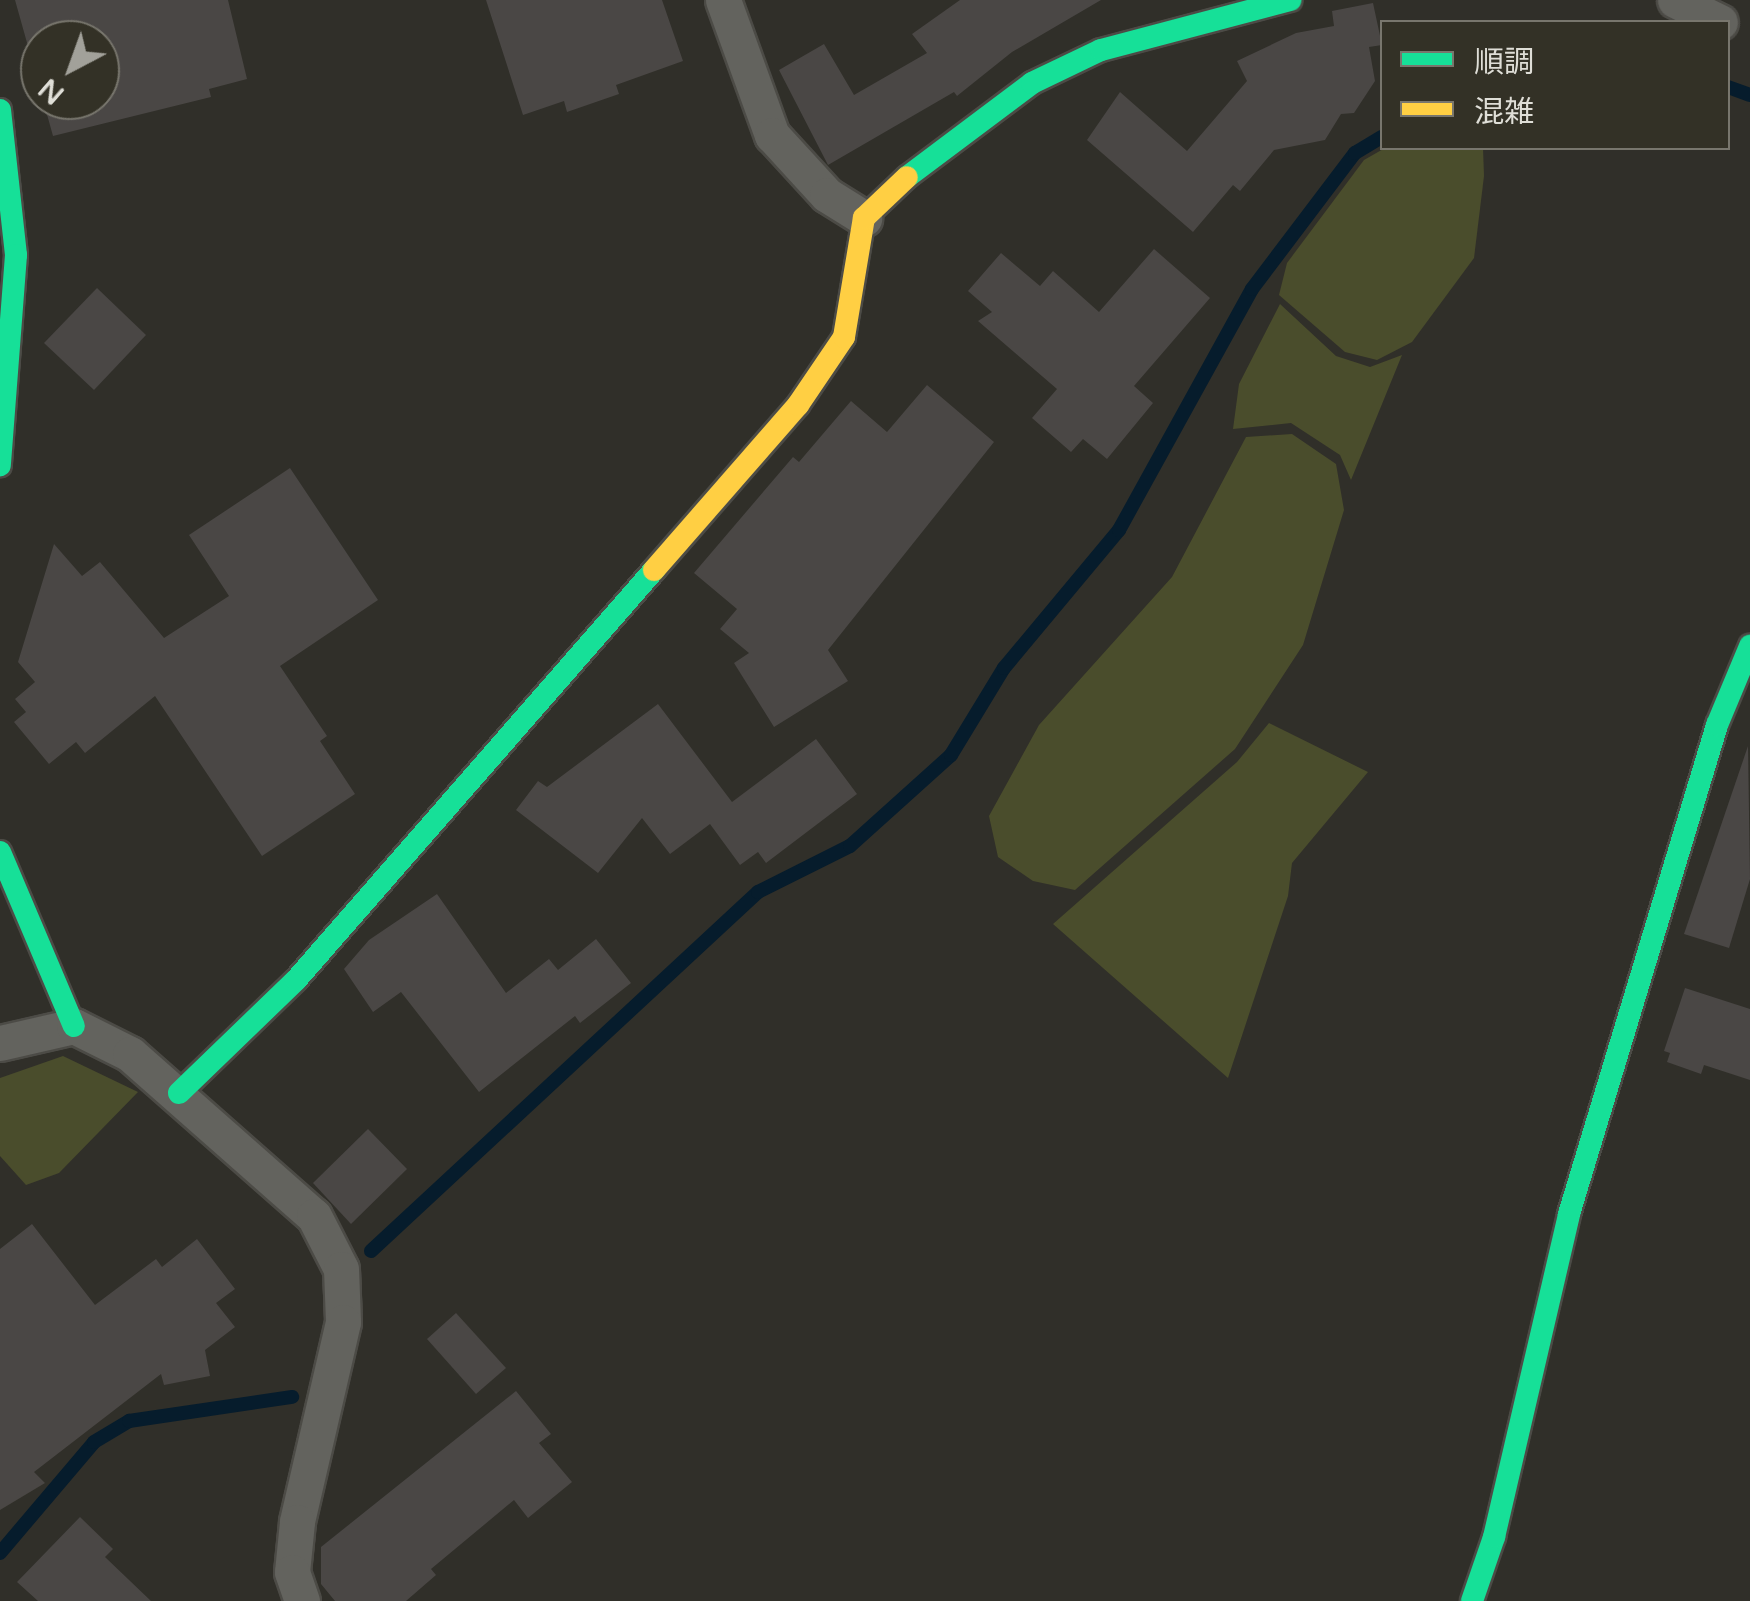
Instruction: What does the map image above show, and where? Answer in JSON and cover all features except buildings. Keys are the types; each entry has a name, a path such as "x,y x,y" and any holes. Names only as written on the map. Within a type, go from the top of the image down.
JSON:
{"street":[{"path":"723,0 772,134 827,195 864,218"},
{"path":"180,1093 296,980 798,405 844,336 864,218 901,181 1032,83 1102,50 1290,0"},
{"path":"1675,0 1716,20"},
{"path":"0,110 16,255 0,465"},
{"path":"1472,1601 1494,1537 1569,1214 1717,725 1750,646"},
{"path":"0,852 74,1026"},
{"path":"0,1043 74,1026 130,1054 180,1093 314,1216 341,1270 343,1322 297,1522 292,1572 302,1601"}],"green space":[{"path":"1382,150 1483,150 1484,176 1474,258 1412,342 1377,360 1345,352 1279,295 1287,263 1364,160"},
{"path":"1280,304 1336,356 1370,367 1402,355 1351,480 1340,455 1291,423 1233,429 1239,384"},
{"path":"1292,434 1336,464 1344,510 1303,645 1235,749 1075,890 1033,881 998,857 989,816 1039,725 1172,577 1246,437"},
{"path":"1269,723 1368,772 1292,863 1288,896 1228,1078 1053,924 1237,762"},
{"path":"63,1056 138,1092 59,1173 26,1185 0,1156 0,1078"}],"waterway":[{"path":"1730,88 1750,95"},
{"path":"371,1251 758,892 850,846 951,755 1004,668 1119,530 1252,289 1355,153 1380,138"},
{"path":"0,1553 94,1442 129,1421 292,1397"}],"traffic: fast":[{"path":"907,177 1032,83 1101,50 1290,0"},
{"path":"0,110 16,255 0,465"},
{"path":"179,1093 296,980 654,570"},
{"path":"1472,1601 1494,1537 1569,1214 1717,725 1750,646"},
{"path":"0,852 74,1026"}],"traffic: slow":[{"path":"654,570 798,405 844,337 864,218 907,177"}]}
